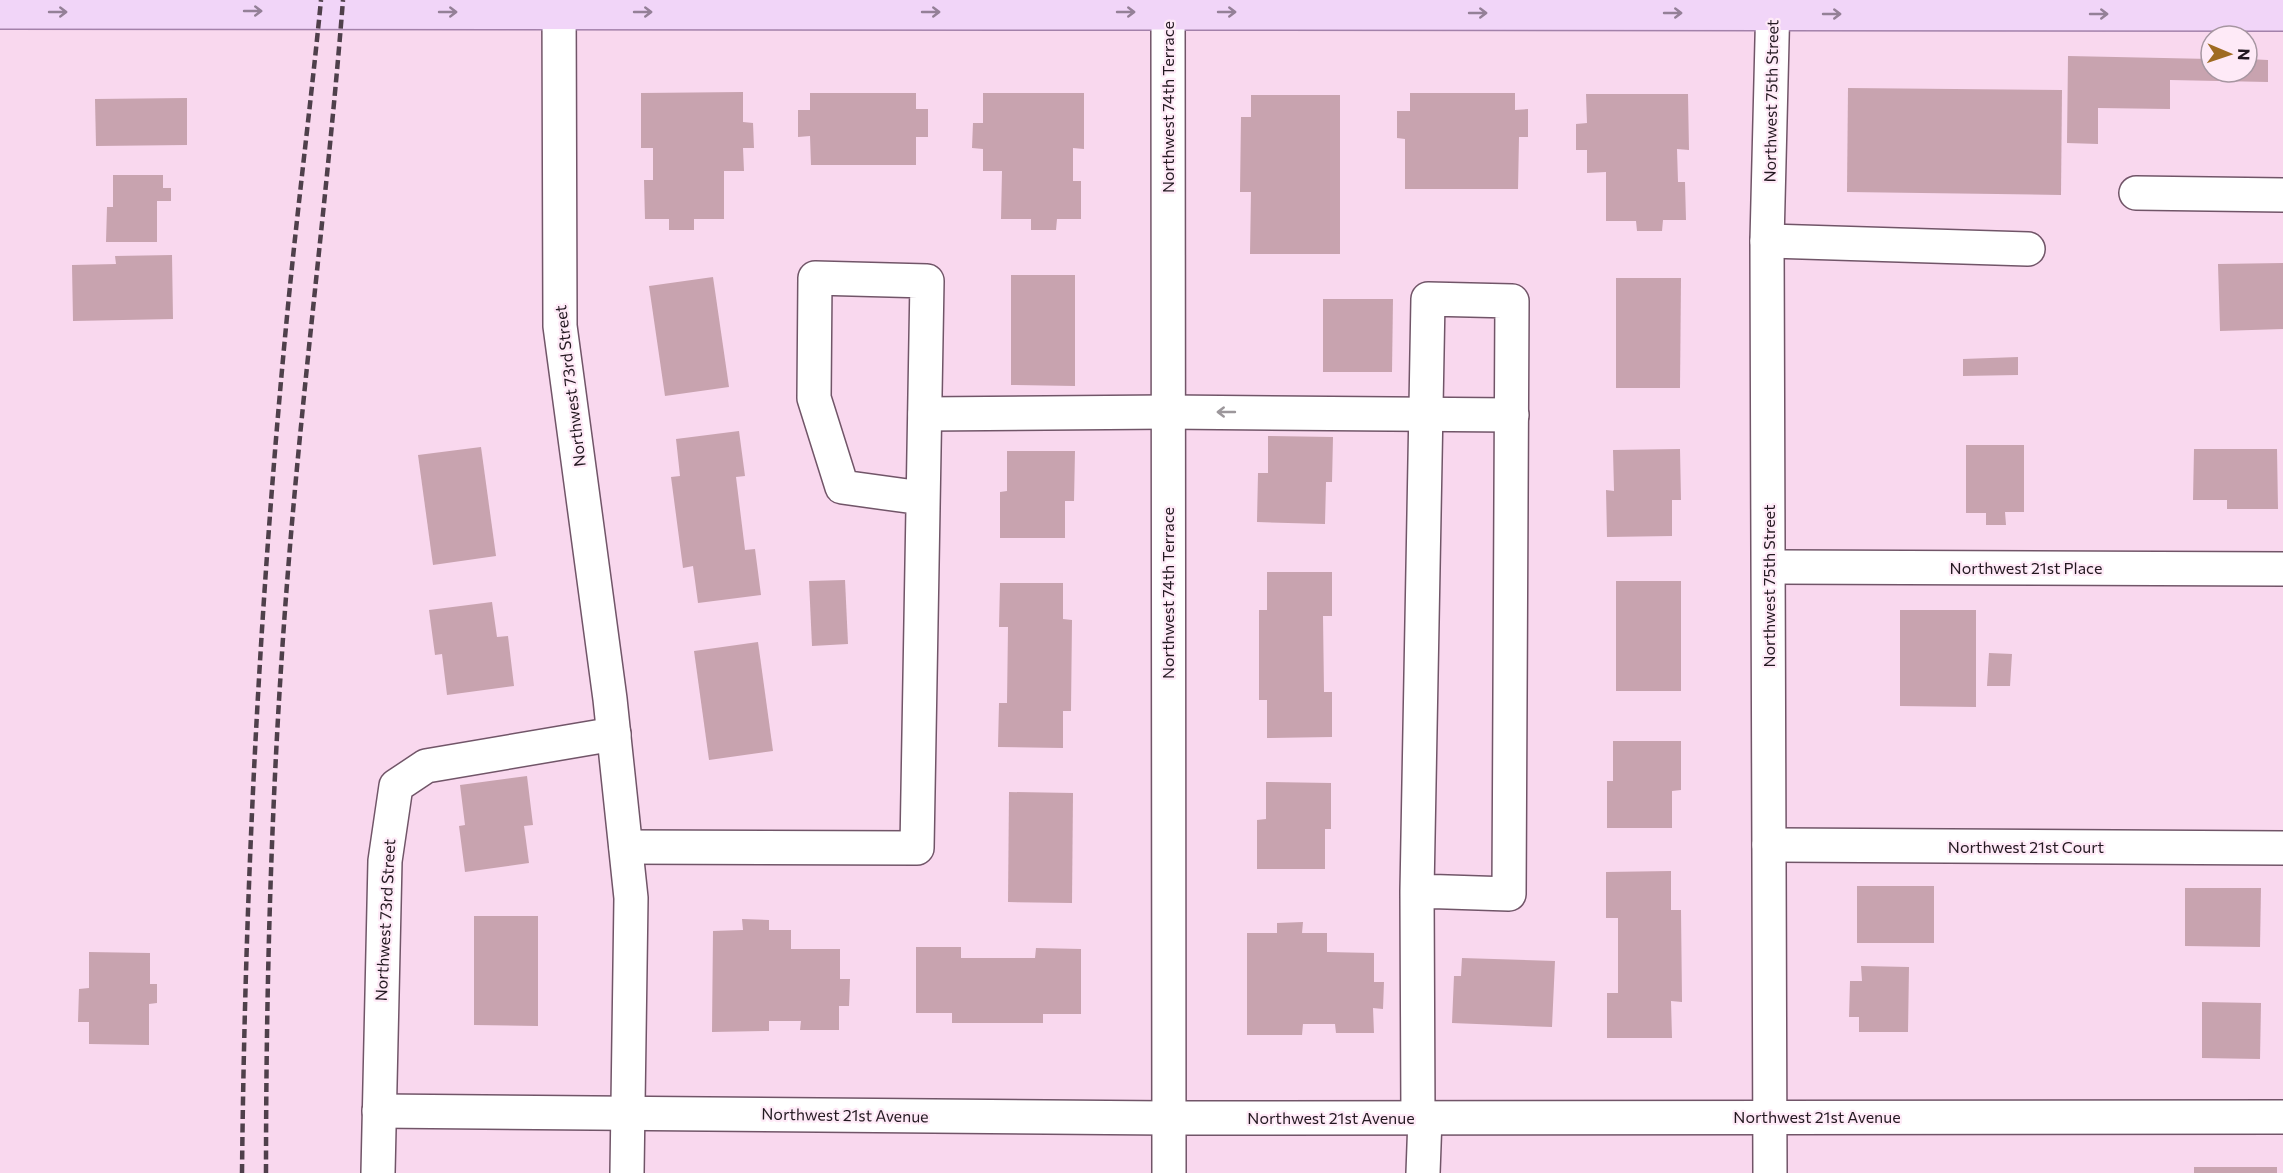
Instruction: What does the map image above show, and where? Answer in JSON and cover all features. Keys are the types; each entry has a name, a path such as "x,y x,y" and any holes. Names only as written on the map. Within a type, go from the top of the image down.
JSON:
{"main road":[{"path":"0,12 559,6 1168,6 1773,7 2283,14"}],"street":[{"name":"Northwest 73rd Street","path":"559,6 560,326 614,734 631,898 627,1173"},
{"name":"Northwest 74th Terrace","path":"1168,6 1168,1173"},
{"name":"Northwest 75th Street","path":"1770,1173 1767,241 1773,7"},
{"path":"2136,193 2283,195"},
{"path":"1767,241 2028,249"},
{"path":"626,847 917,848 927,281 815,278 814,398 842,487 922,498"},
{"path":"1418,891 1509,894 1512,301 1428,299 1418,891 1423,1173"},
{"path":"925,414 1283,412 1512,415"},
{"name":"Northwest 21st Place","path":"1769,567 2283,569"},
{"name":"Northwest 73rd Street","path":"378,1173 385,861 396,786 426,766 614,734"},
{"name":"Northwest 21st Court","path":"1769,845 2283,849"},
{"name":"Northwest 21st Avenue","path":"379,1111 1168,1118 2283,1117"}],"building":[{"path":"2068,56 2199,59 2199,81 2170,80 2170,109 2098,108 2098,144 2067,143"},
{"path":"2259,60 2268,60 2268,82 2259,82"},
{"path":"1848,88 2062,90 2061,195 1847,192"},
{"path":"743,92 743,122 753,123 754,148 743,148 744,171 724,171 724,219 694,219 694,230 669,230 669,219 645,219 644,180 653,180 653,148 641,148 641,93"},
{"path":"810,93 916,93 916,109 928,109 928,137 916,137 916,165 811,165 810,136 798,137 798,110 810,110"},
{"path":"983,93 1084,93 1084,149 1073,148 1073,181 1081,181 1081,219 1057,219 1056,230 1031,230 1031,219 1001,219 1002,171 983,171 983,149 972,148 973,123 983,123"},
{"path":"1410,93 1515,93 1515,110 1528,109 1528,137 1519,137 1518,189 1405,189 1405,139 1397,138 1397,111 1410,111"},
{"path":"1586,94 1688,94 1689,150 1677,149 1678,182 1685,182 1686,220 1663,220 1662,231 1637,231 1636,221 1606,221 1606,172 1587,173 1587,150 1576,150 1576,124 1587,123"},
{"path":"1251,95 1340,95 1340,254 1250,254 1251,192 1240,192 1241,117 1251,117"},
{"path":"187,98 187,145 96,146 95,99"},
{"path":"113,175 163,175 163,188 171,188 171,201 157,201 157,242 106,242 107,207 113,207"},
{"path":"172,255 173,319 73,321 72,265 116,264 115,256"},
{"path":"2283,263 2283,329 2220,331 2218,264"},
{"path":"1011,275 1075,275 1075,386 1011,385"},
{"path":"713,277 729,387 665,396 649,286"},
{"path":"1616,278 1681,278 1680,388 1616,388"},
{"path":"1323,299 1393,299 1392,372 1323,372"},
{"path":"2018,357 2018,375 1963,376 1963,359"},
{"path":"739,431 745,476 736,477 745,550 755,549 761,595 698,603 693,566 683,568 671,477 680,476 676,439"},
{"path":"1268,436 1333,437 1332,482 1326,482 1325,524 1257,522 1258,473 1268,473"},
{"path":"1966,445 2024,445 2024,512 2005,512 2006,525 1986,525 1986,513 1966,513"},
{"path":"481,447 496,556 433,565 418,455"},
{"path":"1680,449 1681,500 1672,500 1672,536 1607,537 1606,490 1614,491 1613,450"},
{"path":"2194,449 2277,449 2278,509 2227,509 2227,500 2193,500"},
{"path":"1007,451 1075,451 1074,501 1065,501 1065,538 1000,538 1000,492 1007,491"},
{"path":"1267,572 1332,572 1332,616 1323,616 1324,692 1332,692 1332,737 1267,738 1267,700 1259,700 1259,610 1267,610"},
{"path":"845,580 848,644 812,646 809,581"},
{"path":"1616,581 1681,581 1681,691 1616,691"},
{"path":"1000,583 1063,583 1063,619 1072,620 1071,711 1063,711 1063,748 998,747 999,703 1007,703 1008,627 999,627"},
{"path":"492,602 497,637 508,636 514,686 447,695 442,654 435,655 429,610"},
{"path":"1900,610 1976,610 1976,707 1900,706"},
{"path":"758,642 773,751 709,760 694,651"},
{"path":"1989,653 2012,654 2010,686 1987,686"},
{"path":"1613,741 1681,741 1681,790 1672,791 1672,828 1607,828 1607,781 1613,781"},
{"path":"527,776 533,825 524,826 529,863 465,872 459,826 465,825 460,785"},
{"path":"1266,782 1331,783 1331,829 1325,829 1325,869 1257,869 1257,820 1266,819"},
{"path":"1009,792 1073,793 1072,903 1008,902"},
{"path":"1671,871 1671,910 1681,910 1682,1002 1671,1001 1672,1038 1607,1038 1607,993 1618,993 1618,918 1606,918 1606,872"},
{"path":"1857,886 1934,886 1934,943 1857,943"},
{"path":"2185,888 2261,888 2260,947 2185,946"},
{"path":"474,916 538,916 538,1026 474,1025"},
{"path":"742,919 769,920 769,930 791,930 791,949 840,949 840,979 850,979 849,1006 839,1006 839,1030 800,1030 801,1021 769,1021 769,1031 712,1032 713,931 743,930"},
{"path":"1303,922 1302,933 1327,933 1327,952 1374,953 1374,982 1384,982 1383,1009 1373,1008 1374,1033 1336,1033 1335,1024 1303,1024 1302,1035 1247,1035 1247,933 1277,933 1277,923"},
{"path":"916,947 961,947 961,958 1035,958 1036,948 1081,949 1081,1014 1043,1014 1043,1023 952,1023 952,1013 916,1013"},
{"path":"89,952 150,953 150,984 157,984 157,1003 149,1004 149,1045 89,1044 89,1022 78,1022 79,989 89,988"},
{"path":"1462,958 1555,961 1552,1027 1452,1023 1454,976 1461,976"},
{"path":"1861,966 1909,967 1908,1032 1859,1032 1859,1017 1849,1017 1850,981 1862,981"},
{"path":"2202,1002 2261,1003 2260,1059 2202,1058"},
{"path":"2194,1167 2277,1167 2277,1173 2194,1173"}],"railway":[{"path":"242,1173 250,847 269,522 288,306 321,0"},
{"path":"266,1173 271,872 282,646 294,499 343,0"}]}
